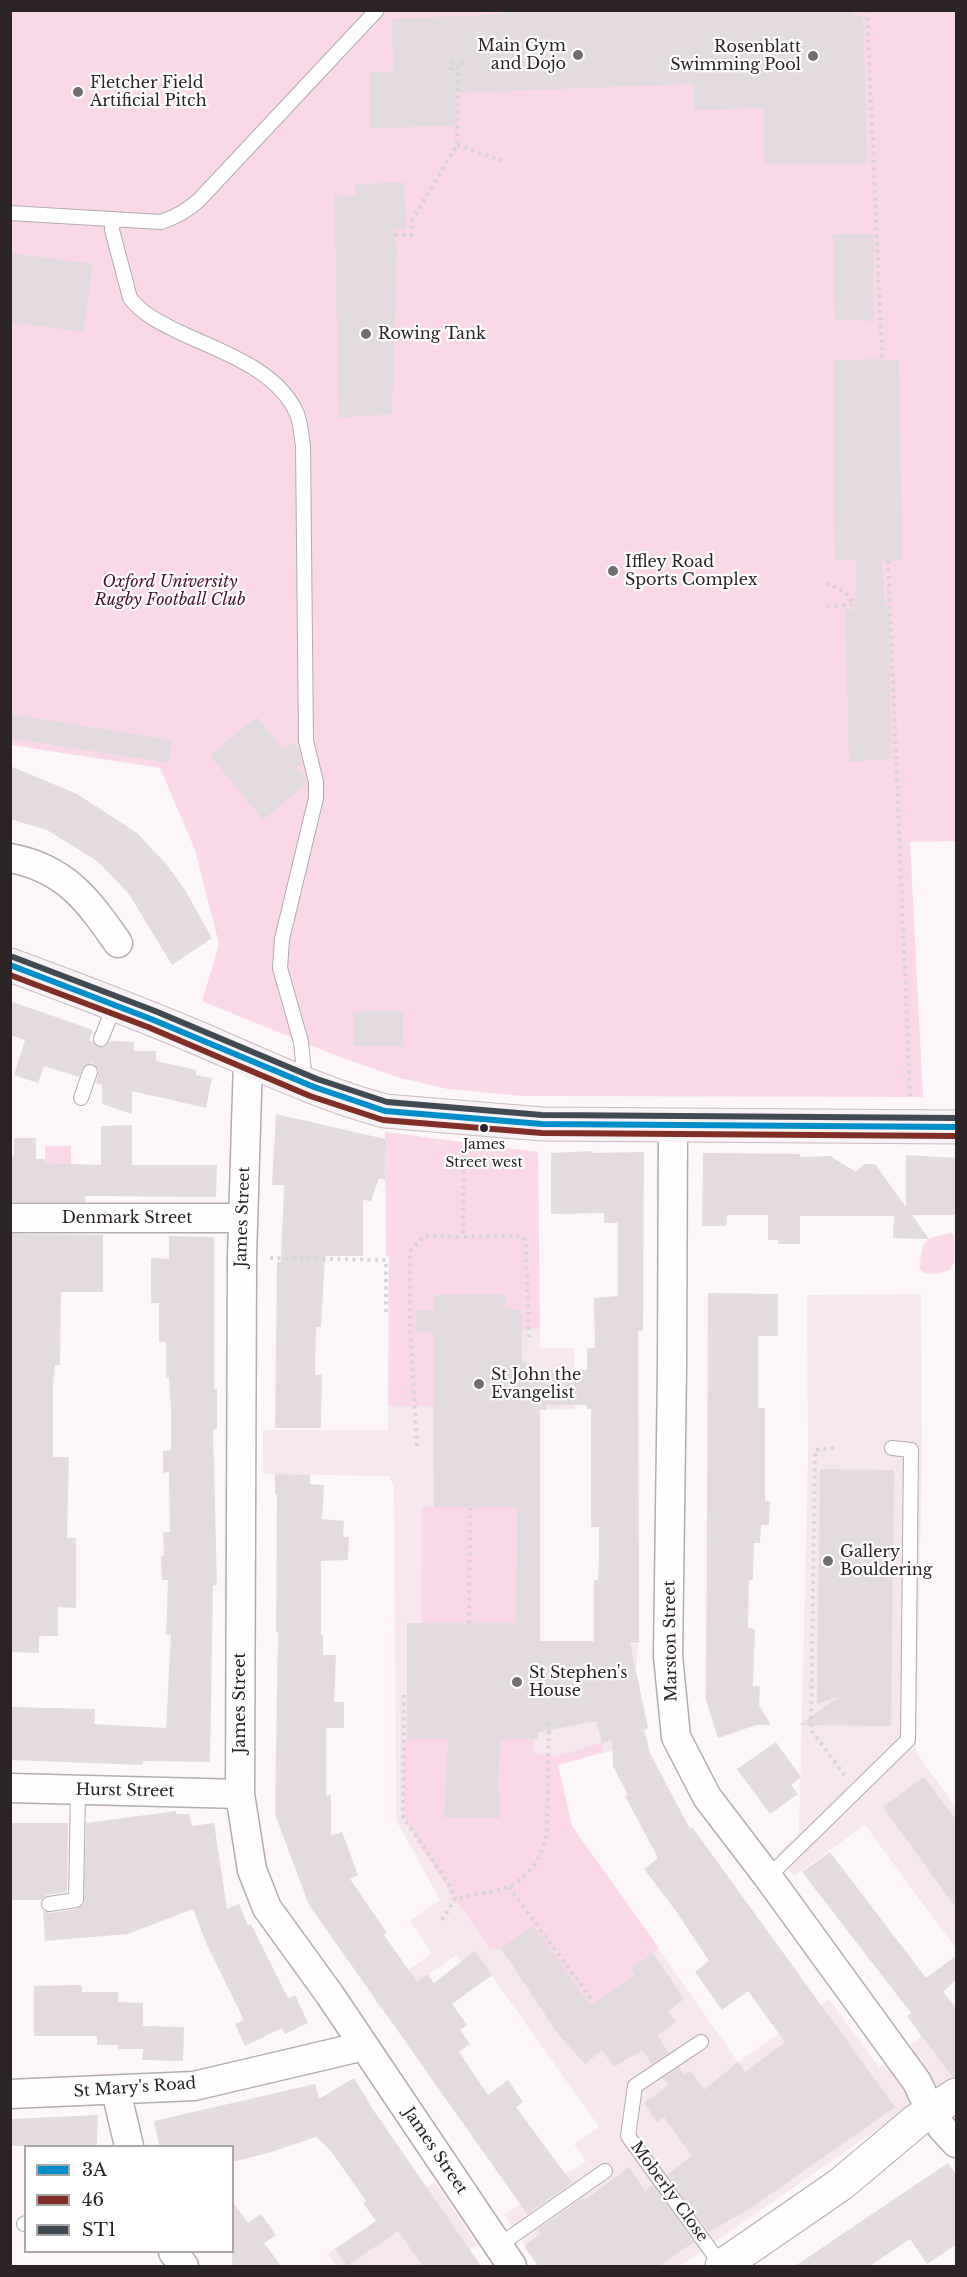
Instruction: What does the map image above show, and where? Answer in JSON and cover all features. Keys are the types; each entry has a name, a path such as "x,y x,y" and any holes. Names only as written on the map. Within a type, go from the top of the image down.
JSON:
{"main road":[{"path":"10,965 115,1004 304,1082 385,1111 542,1124 957,1127"},
{"path":"722,2266 841,2184 916,2121 949,2119"}],"street":[{"path":"10,858 26,861 63,878 86,898 118,943"},
{"name":"James Street","path":"248,1060 242,1257 240,1794 252,1870 267,1908 364,2046 505,2256"},
{"name":"Marston Street","path":"673,1126 668,1656 676,1737 707,1797 917,2082 949,2119"},
{"name":"Denmark Street","path":"10,1218 243,1218"},
{"name":"Hurst Street","path":"10,1788 240,1794"},
{"name":"St Mary's Road","path":"10,2094 194,2086 364,2046"},
{"path":"116,2091 129,2145"},
{"path":"174,2253 184,2266"}],"lane":[{"path":"10,213 161,222 176,217 190,209 377,10"},
{"path":"113,219 112,230 130,298 136,305 168,326 255,369 282,391 297,412 299,420 303,445 306,741 316,782 316,798 282,939 280,968 301,1042 304,1082"},
{"path":"101,1040 115,1004"},
{"path":"81,1098 90,1072"},
{"path":"768,1877 908,1740 911,1450 892,1448"},
{"path":"49,1904 76,1900 78,1790"},
{"name":"Moberly Close","path":"702,2042 635,2086 628,2136 722,2266"},
{"path":"505,2256 605,2171"}],"path":[{"path":"867,10 882,359"},
{"path":"395,235 411,234 412,220 457,145 461,63 451,63 451,70"},
{"path":"457,145 506,162"},
{"path":"888,561 910,1104"},
{"path":"826,583 844,591 854,604 826,607"},
{"path":"463,1237 464,1138"},
{"path":"417,1446 410,1326 410,1251 424,1236 522,1236 526,1242 529,1337"},
{"path":"242,1257 386,1260 386,1316"},
{"path":"834,1448 815,1450 811,1730 856,1791"},
{"path":"469,1623 470,1507"},
{"path":"404,1695 403,1817 447,1881 455,1899"},
{"path":"442,1920 455,1899 509,1887 532,1868 546,1840 549,1719"},
{"path":"509,1887 592,2000"}],"shaded area":[{"name":"St Stephen's House","path":"385,1132 538,1152 540,1348 574,1348 575,1409 540,1410 540,1641 638,1644 636,1670 648,1728 644,1730 647,1741 558,1765 572,1826 738,2062 829,1999 879,2067 956,2013 956,2075 680,2266 539,2266 504,2215 586,2161 574,2144 599,2127 492,1976 478,1985 456,1955 380,2008 373,1997 432,1953 410,1921 440,1900 396,1820 394,1486 389,1476 263,1474 263,1430 388,1430 389,1257 386,1256"},
{"path":"921,1294 922,1458 916,1752 956,1808 956,1949 865,1825 794,1876 776,1855 799,1834 808,1458 807,1295"},
{"path":"435,2182 477,2245 445,2266 336,2266 327,2254"}],"green space":[{"name":"Iffley Road Sports Complex","path":"10,11 956,11 956,841 910,842 923,1097 522,1096 448,1089 400,1078 337,1056 202,1001 219,944 195,850 160,768 11,745"},
{"path":"385,1132 538,1152 540,1329 521,1330 521,1310 434,1310 433,1406 388,1406 389,1257 386,1256"},
{"path":"45,1146 71,1146 71,1164 45,1163"},
{"path":"952,1233 954,1262 950,1270 931,1274 920,1269 921,1252 926,1242 935,1236"},
{"path":"422,1507 517,1507 516,1623 421,1623"},
{"path":"404,1739 453,1739 446,1779 444,1818 500,1818 500,1793 497,1792 488,1739 534,1739 534,1754 556,1756 602,1743 604,1752 558,1765 572,1826 659,1948 631,1968 635,1975 593,2009 533,1926 501,1948 491,1949 455,1899 403,1817"}],"building":[{"path":"504,10 852,10 853,15 863,16 867,164 765,164 763,108 694,110 694,84 456,93 456,126 370,128 369,72 394,71 391,19 504,14"},
{"name":"Rowing Tank","path":"404,182 406,229 394,229 397,250 392,414 339,418 334,195 355,196 355,184"},
{"path":"833,234 874,234 873,321 835,320"},
{"path":"10,253 93,264 83,332 10,322"},
{"path":"833,360 899,360 902,560 882,561 885,607 889,607 891,759 849,762 845,610 854,609 857,560 835,560"},
{"path":"10,714 171,740 169,763 10,738"},
{"path":"257,717 283,750 293,742 299,750 302,763 297,767 306,778 307,783 263,820 210,755"},
{"path":"10,766 77,794 137,833 167,865 185,890 212,938 172,965 129,894 97,861 47,830 10,819"},
{"path":"10,1001 93,1030 89,1041 98,1047 106,1046 110,1041 134,1042 134,1051 156,1051 156,1061 196,1070 196,1075 212,1078 206,1108 132,1091 132,1114 102,1104 102,1085 96,1083 99,1070 92,1063 84,1066 79,1077 44,1066 38,1083 14,1075 25,1040 10,1035"},
{"path":"353,1011 403,1011 403,1046 354,1046"},
{"path":"276,1114 385,1139 385,1180 379,1178 371,1201 363,1200 363,1256 325,1256 321,1327 316,1327 315,1375 322,1375 321,1428 275,1428 277,1262 281,1262 284,1185 272,1185"},
{"path":"132,1125 132,1165 217,1165 216,1197 85,1196 85,1202 10,1202 10,1157 14,1156 14,1138 36,1138 36,1159 45,1159 45,1163 101,1165 101,1126"},
{"path":"644,1152 643,1331 638,1331 639,1643 630,1643 648,1728 644,1730 650,1753 690,1829 692,1827 895,2107 752,2207 709,2232 667,2175 692,2156 664,2117 657,2122 644,2103 669,2085 663,2078 679,2067 684,2075 690,2071 704,2090 738,2062 745,2072 785,2042 748,1991 722,2010 695,1972 709,1961 676,1911 644,1869 658,1858 625,1796 628,1795 613,1766 612,1740 602,1743 596,1721 538,1732 538,1739 501,1739 497,1792 500,1793 500,1818 444,1818 448,1739 407,1739 407,1623 516,1623 517,1507 434,1507 433,1332 416,1332 416,1310 434,1310 434,1295 505,1294 505,1309 521,1310 522,1362 526,1362 526,1369 587,1370 587,1348 595,1348 594,1298 618,1296 618,1223 604,1223 604,1213 551,1214 551,1153","holes":["546,1405 587,1405 587,1409 591,1409 591,1527 599,1527 598,1580 594,1580 594,1641 540,1641 540,1410 546,1410"]},
{"path":"703,1153 830,1156 856,1172 864,1164 875,1164 906,1207 906,1155 957,1158 957,1215 912,1215 929,1239 893,1238 894,1216 800,1216 800,1244 778,1244 778,1240 768,1240 768,1215 727,1215 726,1226 702,1226"},
{"path":"10,1234 103,1235 103,1292 61,1292 60,1365 55,1365 53,1385 53,1457 69,1457 67,1538 76,1538 76,1608 58,1607 58,1636 39,1636 39,1653 10,1652"},
{"path":"169,1236 214,1237 214,1389 217,1389 217,1429 213,1429 217,1585 213,1585 210,1762 143,1761 143,1765 10,1760 10,1707 95,1709 94,1724 166,1728 171,1635 166,1635 168,1580 162,1580 161,1556 164,1556 163,1532 170,1532 169,1472 163,1473 163,1451 171,1450 171,1411 169,1377 166,1377 166,1342 159,1342 159,1303 151,1303 151,1258 169,1259"},
{"path":"708,1293 778,1294 778,1336 758,1336 758,1408 765,1408 765,1501 770,1501 769,1525 761,1525 760,1543 754,1543 753,1580 749,1580 748,1628 755,1629 753,1686 760,1686 759,1705 771,1725 756,1725 718,1738 706,1700"},
{"path":"820,1469 894,1470 891,1726 799,1725 840,1696 817,1704"},
{"path":"275,1474 310,1475 310,1484 324,1485 322,1519 344,1521 343,1537 349,1537 348,1560 321,1561 323,1655 336,1655 334,1702 344,1702 344,1728 326,1728 326,1796 331,1795 331,1836 342,1832 358,1875 350,1879 387,1933 384,1935 417,1982 428,1974 434,1983 475,1951 492,1975 452,2004 467,2025 460,2030 470,2044 459,2052 488,2095 508,2080 523,2102 516,2107 572,2183 527,2214 309,1905 275,1814 278,1632 276,1632 277,1495 275,1495"},
{"path":"776,1742 801,1777 791,1785 798,1794 770,1814 737,1769"},
{"path":"924,1777 957,1821 957,1909 883,1807"},
{"path":"176,1811 176,1814 189,1814 192,1826 214,1823 227,1909 239,1904 288,1998 295,1995 308,2023 285,2034 282,2028 245,2046 235,2024 244,2020 206,1943 193,1909 128,1934 45,1941 43,1911 50,1913 77,1909 84,1904 86,1823"},
{"path":"10,1823 68,1823 67,1892 47,1895 41,1900 10,1900"},
{"path":"830,1852 926,1978 957,1955 957,1979 943,1992 957,2009 957,2077 953,2077 922,2037 907,2016 911,2013 802,1872"},
{"path":"533,1926 590,2005 635,1975 631,1968 653,1953 684,1999 668,2011 676,2022 657,2035 669,2053 652,2064 642,2050 614,2067 602,2050 585,2064 558,2034 501,1948"},
{"path":"82,1985 82,1992 118,1992 118,2002 143,2003 143,2026 184,2027 183,2061 142,2060 143,2049 118,2049 118,2045 97,2045 97,2036 34,2036 34,1986"},
{"path":"354,2078 374,2111 481,2266 423,2266 398,2231 347,2266 335,2249 376,2221 363,2203 366,2201 330,2150 316,2137 234,2162 234,2145 159,2145 154,2121 315,2084 319,2099"},
{"path":"98,2115 97,2145 10,2146 10,2119"},
{"path":"948,2163 957,2176 957,2244 927,2264 910,2239 870,2266 795,2266"},
{"path":"629,2167 645,2191 653,2185 694,2242 659,2266 538,2266 524,2246 541,2233 538,2229 583,2198 585,2200"},
{"path":"234,2204 248,2223 261,2214 276,2235 264,2243 281,2266 232,2266"}],"transit line":[{"name":"ST1","path":"13,957 155,1011 317,1079 387,1102 542,1115 956,1118"},
{"name":"3A","path":"10,965 151,1019 314,1087 385,1111 542,1124 956,1127"},
{"name":"46","path":"10,975 148,1027 310,1096 383,1120 542,1133 956,1136"}],"place":[{"name":"Main Gym and Dojo","path":"578,55"},
{"name":"Rosenblatt Swimming Pool","path":"813,56"},
{"name":"Fletcher Field Artificial Pitch","path":"78,92"},
{"name":"Rowing Tank","path":"366,334"},
{"name":"Iffley Road Sports Complex","path":"613,571"},
{"name":"James Street west","path":"484,1128"},
{"name":"St John the Evangelist","path":"479,1384"},
{"name":"Gallery Bouldering","path":"828,1561"},
{"name":"St Stephen's House","path":"517,1682"}],"park label":[{"name":"Oxford University Rugby Football Club","path":"170,591"}]}
